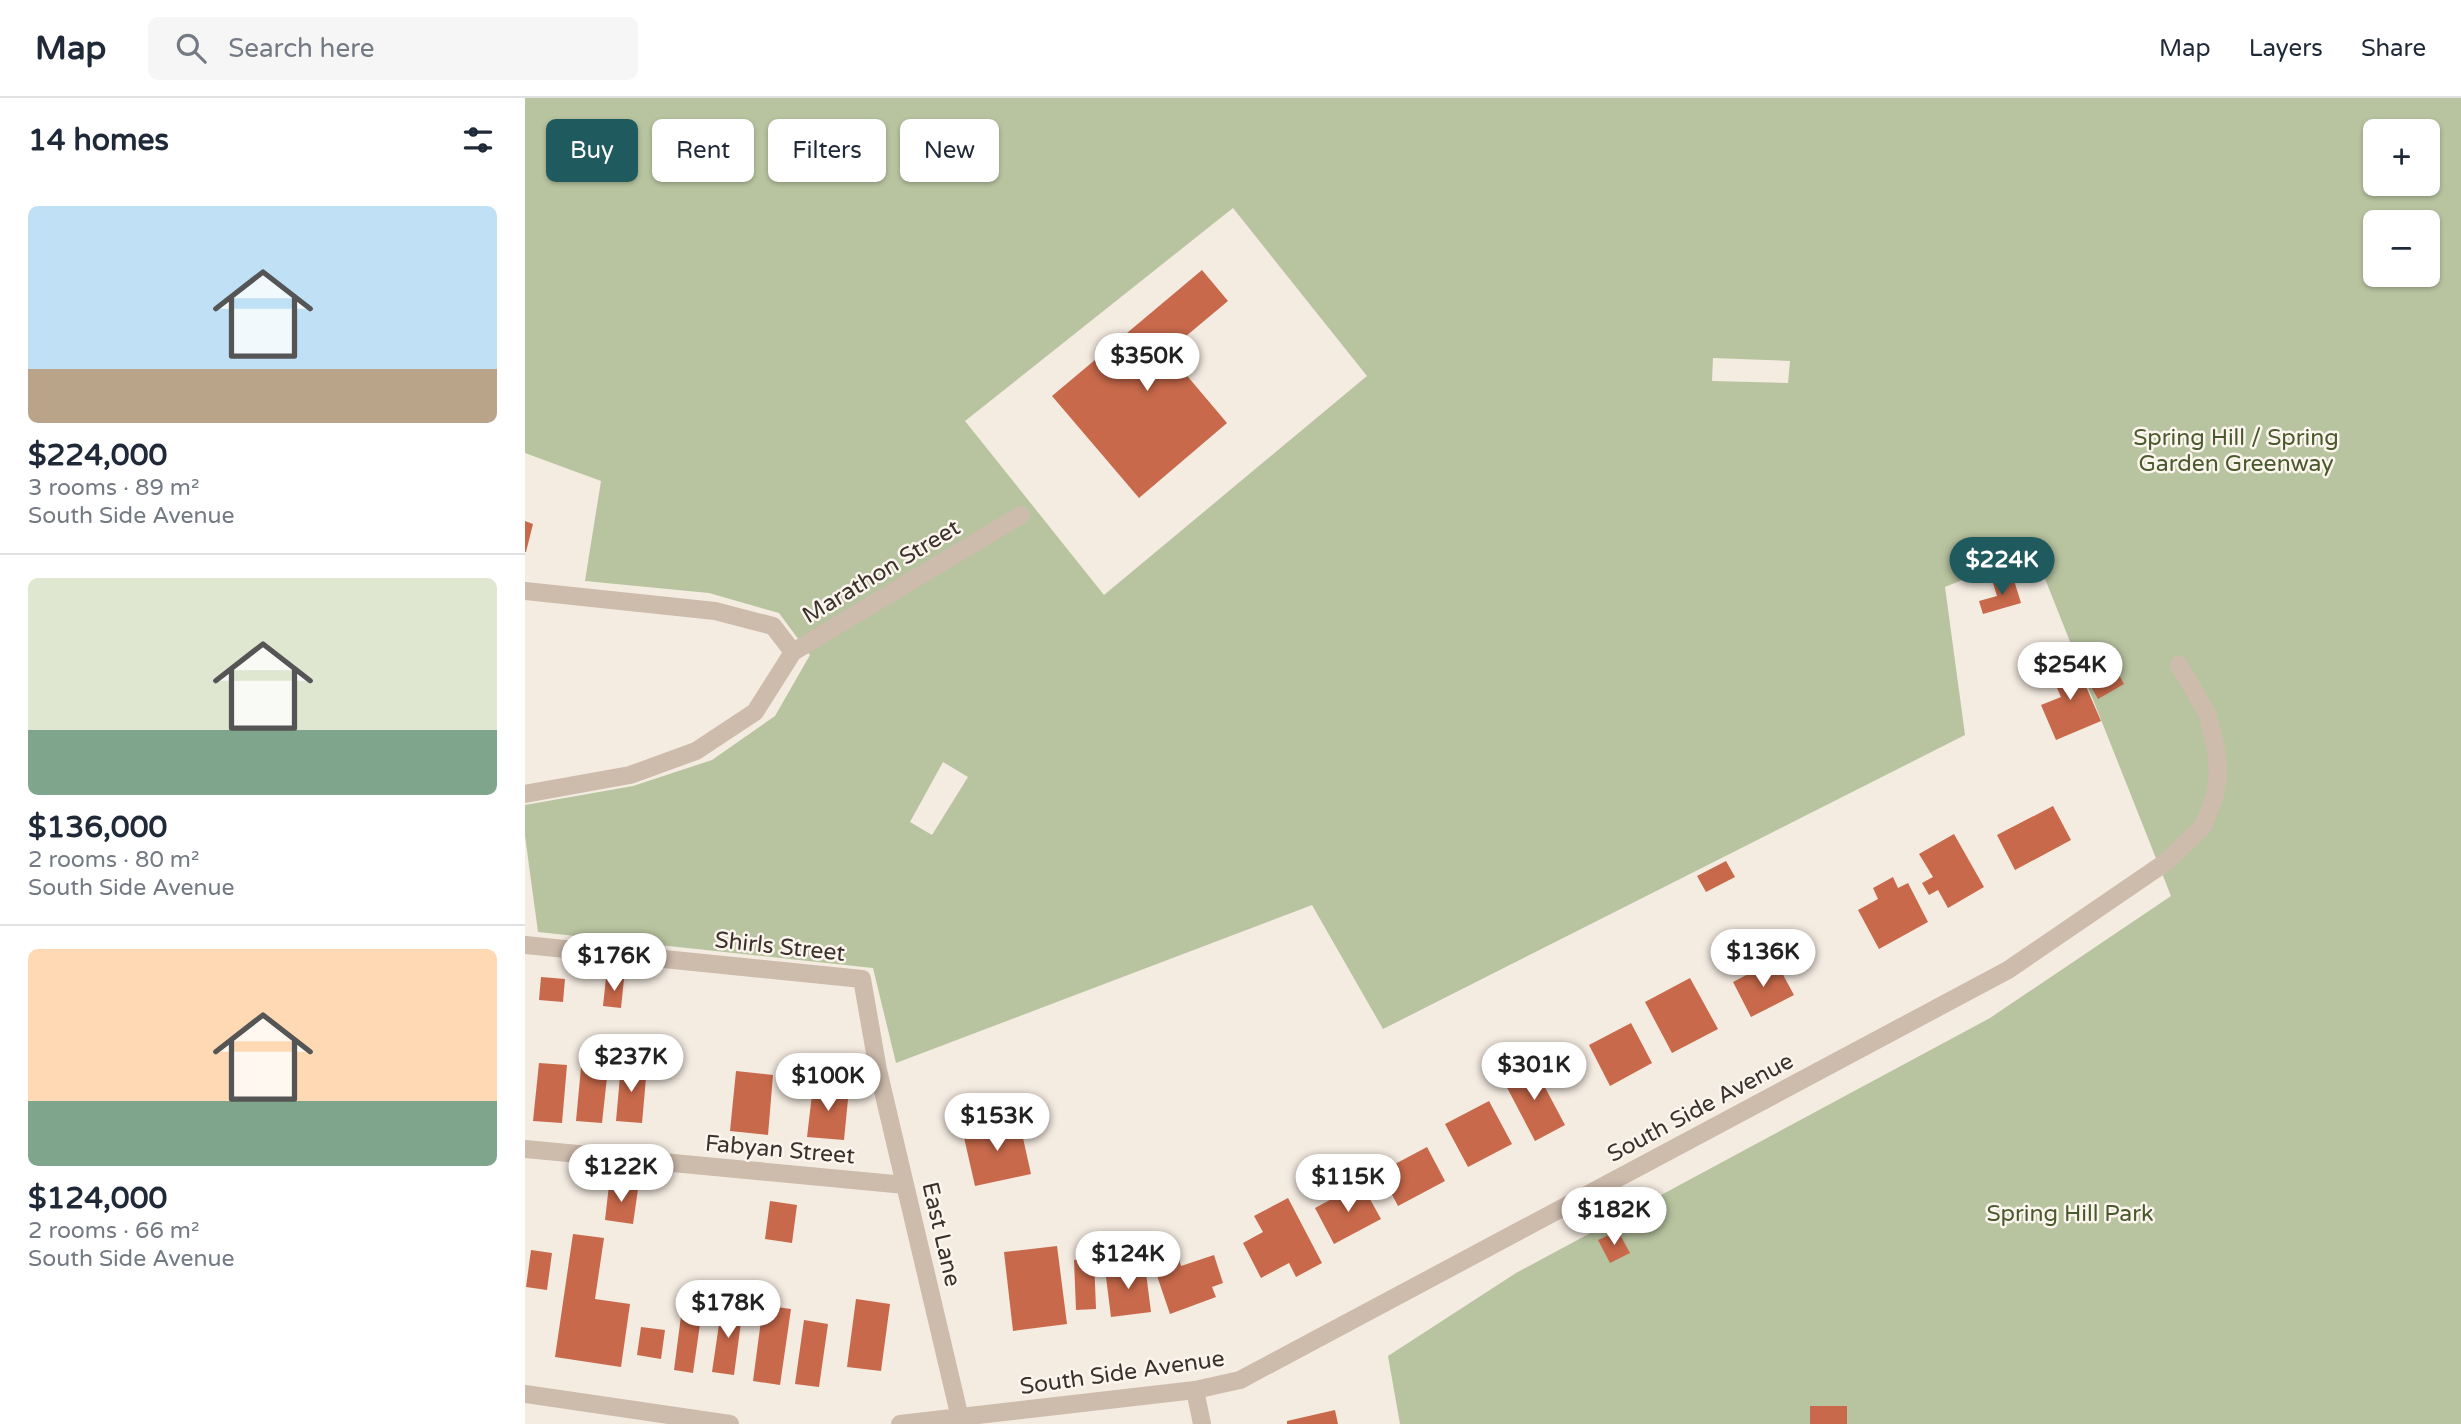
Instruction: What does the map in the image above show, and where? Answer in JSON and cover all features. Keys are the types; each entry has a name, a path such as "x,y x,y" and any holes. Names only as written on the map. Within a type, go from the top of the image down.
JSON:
{"street":[{"name":"Marathon Street","path":"525,591 715,611 773,626 793,652 1021,515"},
{"path":"525,794 630,775 696,751 755,712 793,652"},
{"name":"South Side Avenue","path":"900,1424 1195,1390 1240,1380 2008,970 2166,862 2203,826 2215,796 2218,774 2216,749 2207,713 2179,665"},
{"name":"Shirls Street","path":"525,945 862,979"},
{"name":"East Lane","path":"862,979 878,1070 960,1418"},
{"name":"Fabyan Street","path":"525,1149 905,1185"},
{"path":"1195,1390 1202,1424"},
{"path":"525,1394 730,1424"}],"green space":[{"path":"525,98 2461,98 2461,1424 1400,1424 1388,1356 1516,1273 1990,1018 2171,896 2034,551 1945,587 1965,735 1383,1029 1312,905 896,1063 873,968 538,932 525,836 525,805 633,786 712,760 775,716 810,655 779,613 709,593 585,581 601,481 525,453","holes":["1233,208 1367,376 1104,595 965,421","1713,358 1790,361 1788,383 1712,381","943,762 968,777 932,835 910,822"]}],"building":[{"path":"1202,270 1228,301 1167,352 1227,423 1139,498 1052,396"},
{"path":"525,521 533,524 526,552 525,552"},
{"path":"2013,577 2021,603 1983,614 1979,601 1997,596 1993,583"},
{"path":"2074,659 2101,721 2056,740 2041,705 2061,697 2049,670"},
{"path":"2114,666 2124,684 2098,699 2085,676 2099,668 2102,673"},
{"path":"2053,806 2071,840 2015,870 1997,835"},
{"path":"1954,834 1984,887 1948,908 1938,890 1929,895 1922,883 1933,877 1919,854"},
{"path":"1726,861 1735,877 1706,892 1697,876"},
{"path":"1893,877 1898,888 1908,883 1928,922 1879,949 1858,910 1878,899 1873,888"},
{"path":"1775,960 1794,995 1751,1017 1733,982"},
{"path":"541,977 565,979 563,1002 539,1000"},
{"path":"606,978 624,979 621,1008 603,1006"},
{"path":"1690,978 1718,1029 1672,1053 1645,1002"},
{"path":"1631,1023 1652,1063 1610,1086 1589,1045"},
{"path":"582,1057 609,1059 602,1123 576,1121"},
{"path":"539,1063 567,1065 562,1123 533,1121"},
{"path":"1532,1063 1565,1125 1535,1141 1502,1078"},
{"path":"621,1065 647,1067 642,1123 616,1121"},
{"path":"736,1071 773,1075 768,1135 730,1131"},
{"path":"813,1086 849,1089 844,1140 807,1137"},
{"path":"1489,1101 1512,1144 1468,1167 1445,1124"},
{"path":"1019,1120 1031,1174 975,1186 963,1133"},
{"path":"1427,1147 1445,1181 1398,1206 1380,1172"},
{"path":"1361,1183 1381,1219 1334,1244 1315,1208"},
{"path":"609,1185 638,1189 633,1224 605,1220"},
{"path":"1288,1198 1322,1263 1296,1277 1289,1263 1261,1278 1243,1243 1263,1232 1254,1216"},
{"path":"770,1201 797,1205 792,1243 765,1239"},
{"path":"1618,1231 1630,1253 1610,1263 1598,1240"},
{"path":"573,1234 604,1238 595,1299 630,1304 621,1367 555,1357"},
{"path":"1057,1246 1067,1324 1013,1331 1004,1252"},
{"path":"531,1250 552,1253 547,1290 526,1287"},
{"path":"1214,1255 1223,1283 1212,1287 1216,1297 1170,1314 1154,1267 1179,1259 1181,1266"},
{"path":"1094,1259 1096,1309 1076,1310 1074,1260"},
{"path":"1145,1265 1151,1312 1111,1317 1105,1269"},
{"path":"684,1293 704,1296 693,1373 674,1370"},
{"path":"856,1299 890,1304 881,1371 847,1367"},
{"path":"722,1304 743,1307 734,1375 712,1372"},
{"path":"763,1305 791,1309 780,1385 753,1381"},
{"path":"804,1320 828,1324 819,1387 795,1384"},
{"path":"641,1327 665,1330 661,1359 637,1355"},
{"path":"1810,1406 1847,1406 1847,1424 1810,1424"},
{"path":"1335,1410 1338,1424 1287,1424 1287,1421"}],"park label":[{"name":"Spring Hill / Spring Garden Greenway","path":"2236,450"},
{"name":"Spring Hill Park","path":"2070,1213"}]}
